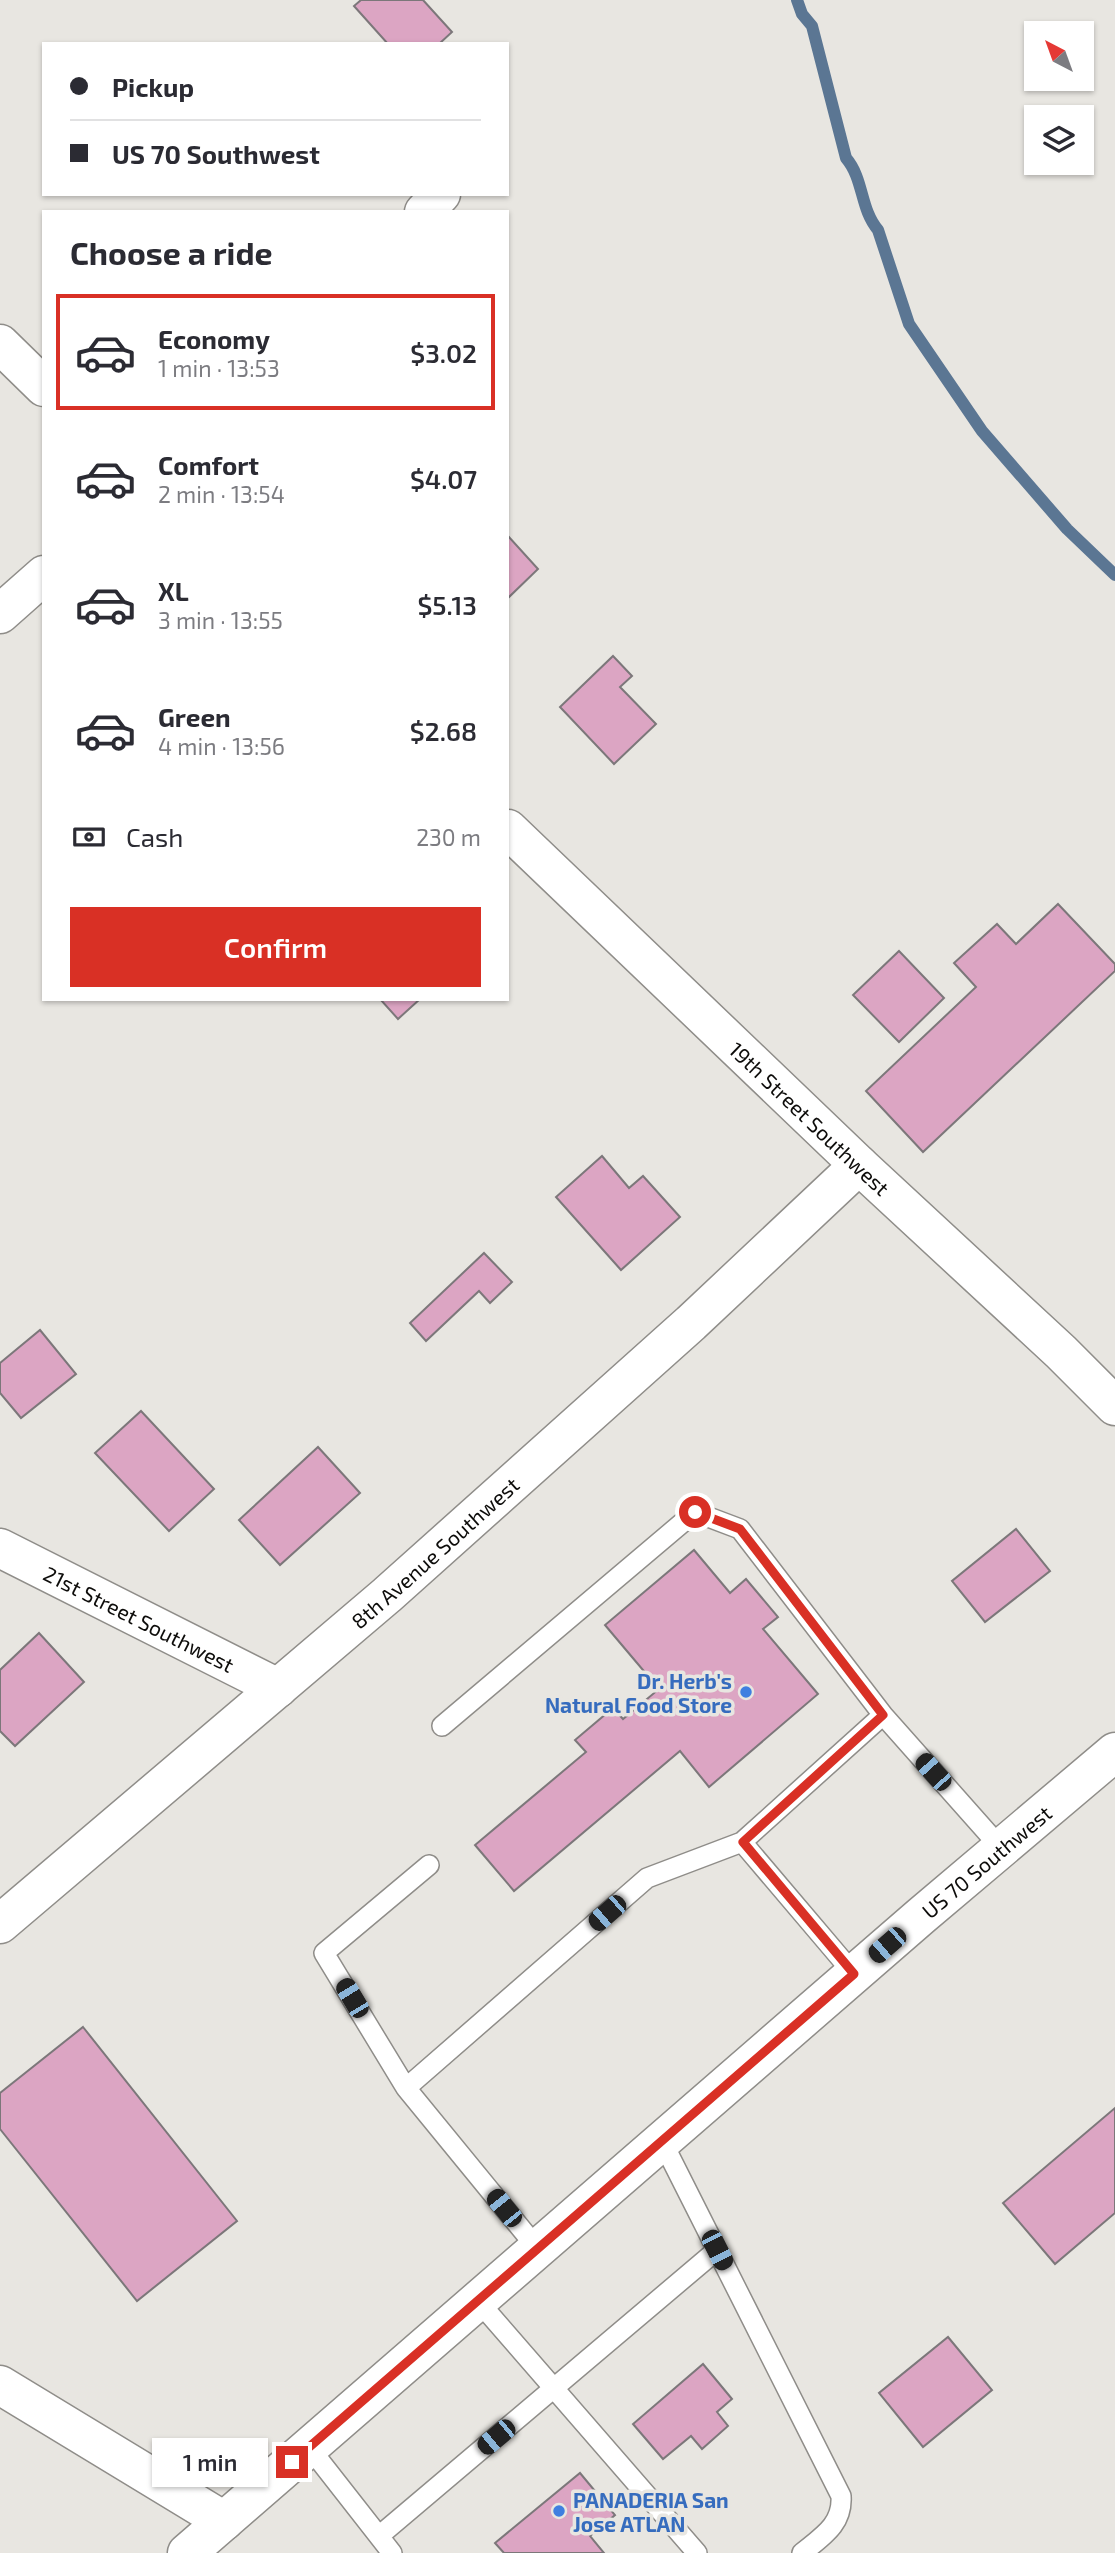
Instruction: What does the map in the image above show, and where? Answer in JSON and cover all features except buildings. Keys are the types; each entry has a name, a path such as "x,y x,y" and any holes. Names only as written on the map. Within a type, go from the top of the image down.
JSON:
{"street":[{"path":"426,210 439,196"},
{"path":"0,344 42,385"},
{"path":"0,614 42,577"},
{"name":"19th Street Southwest","path":"509,830 859,1166 1061,1352 1115,1406"},
{"name":"8th Avenue Southwest","path":"0,1924 387,1595 650,1359 859,1166"},
{"name":"21st Street Southwest","path":"0,1548 278,1688"},
{"name":"US 70 Southwest","path":"187,2553 854,1974 1115,1752"},
{"path":"0,2385 224,2521"}],"lane":[{"path":"442,1726 695,1512 740,1529 883,1715 1001,1848"},
{"path":"406,2088 647,1878 743,1842 883,1715"},
{"path":"743,1842 854,1974"},
{"path":"429,1865 324,1953 406,2088 537,2248"},
{"path":"662,2141 841,2496 842,2509 834,2527 803,2553"},
{"path":"379,2536 717,2250"},
{"path":"478,2301 697,2553"},
{"path":"309,2447 392,2553"}],"waterway":[{"path":"797,0 802,14 812,26 846,158 852,166 868,213 878,230 909,324 982,431 1067,529 1115,575"}],"place":[{"name":"Dr. Herb's Natural Food Store","path":"746,1692"},
{"name":"PANADERIA San Jose ATLAN","path":"559,2511"}],"route":[{"path":"292,2462 854,1974 743,1842 883,1715 740,1529 695,1512"}]}
